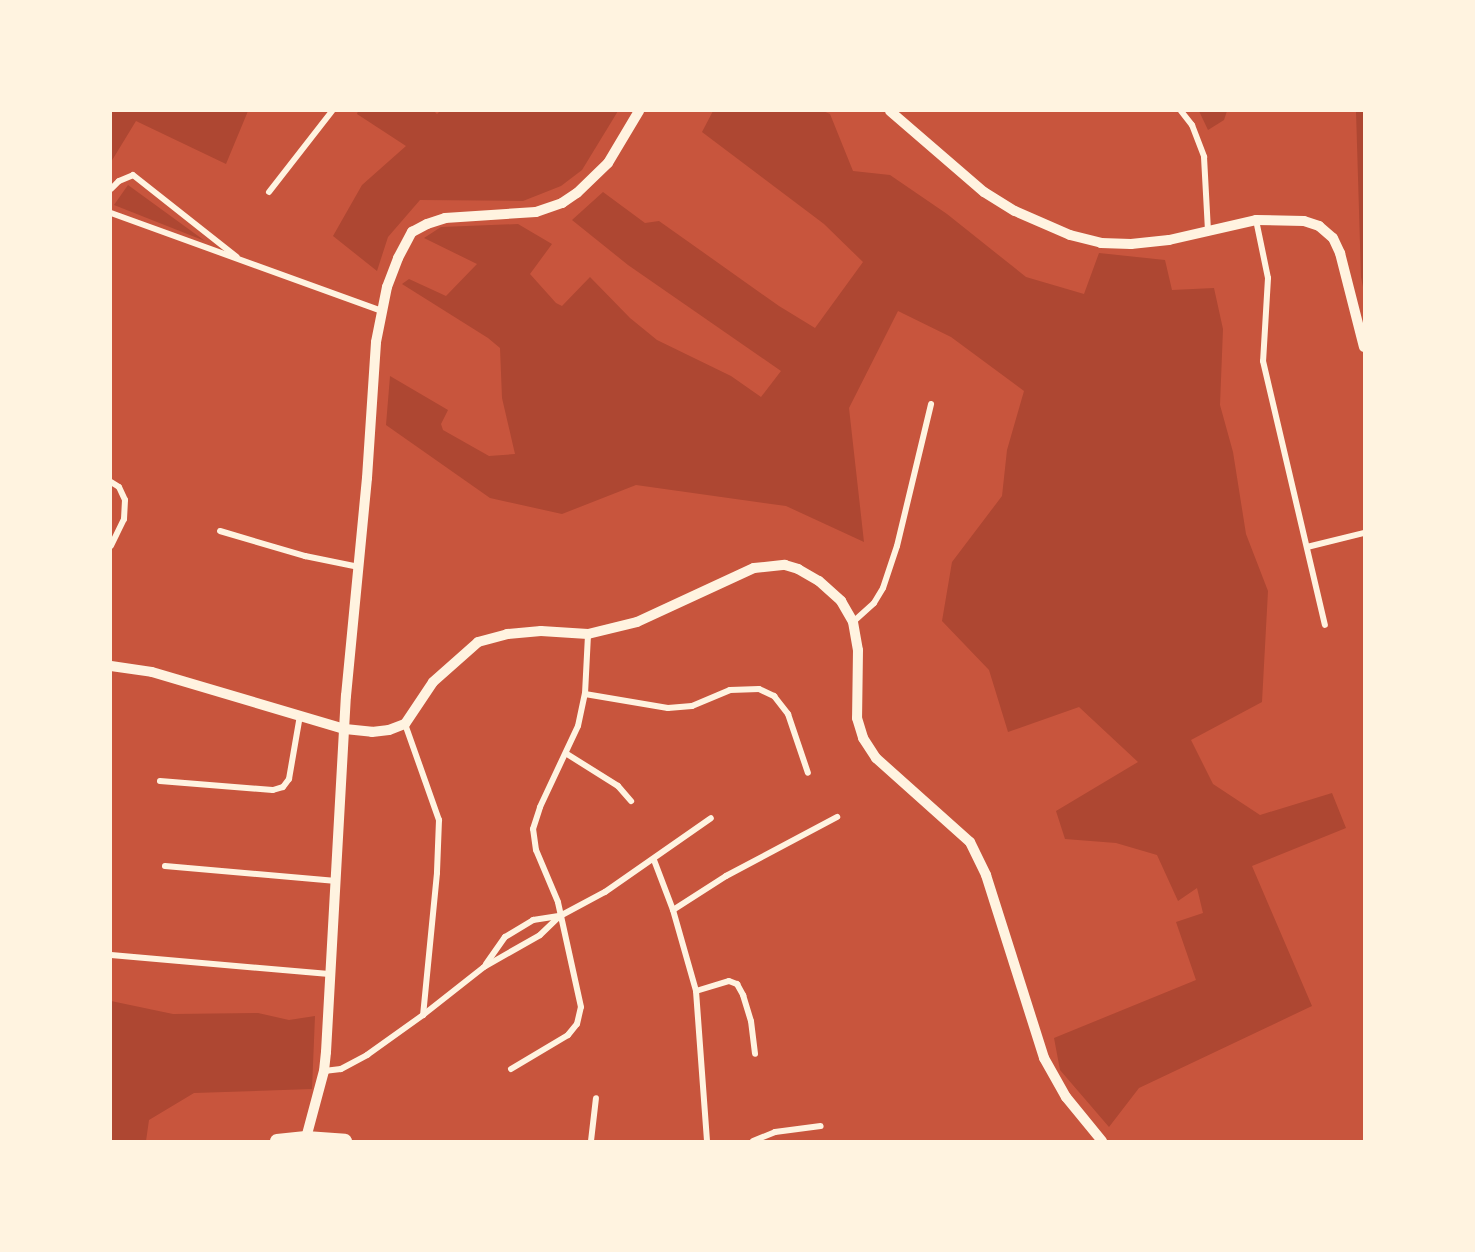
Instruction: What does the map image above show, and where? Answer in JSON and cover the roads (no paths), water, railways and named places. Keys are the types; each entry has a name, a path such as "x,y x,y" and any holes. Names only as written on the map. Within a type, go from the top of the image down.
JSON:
{"main road":[{"path":"277,1141 306,1138 345,1141"}],"street":[{"path":"269,192 332,111"},
{"path":"306,1138 324,1071 345,729 375,352 381,311 398,258 412,232 445,218 536,212 562,203 577,193 608,163 639,111"},
{"path":"890,111 984,192 1015,211 1070,235 1101,243 1131,244 1256,220 1304,221 1320,226 1334,237 1340,253 1364,347"},
{"path":"1181,111 1192,125 1204,157 1208,231"},
{"path":"111,189 119,181 133,175 243,261"},
{"path":"111,213 381,311"},
{"path":"1256,220 1268,278 1263,361 1325,624"},
{"path":"853,622 874,603 884,588 897,546 931,404"},
{"path":"111,482 119,488 126,500 124,519 111,546"},
{"path":"220,531 304,556 358,567"},
{"path":"1307,547 1364,534"},
{"path":"111,666 152,672 345,729 389,730 405,724 433,682 460,655 478,642 507,633 541,631 588,634 637,622 741,572 754,568 784,565 819,581 841,601 853,622 858,650 857,718 863,738 876,758 970,842 986,876 1044,1058 1066,1097 1102,1141"},
{"path":"511,1069 567,1035 577,1023 581,1007 558,902 536,850 533,830 540,807 567,754 578,726 585,694 588,634"},
{"path":"585,694 668,708 692,706 730,690 759,689 774,696 788,714 808,773"},
{"path":"160,781 273,790 283,788 289,778 300,715"},
{"path":"405,724 439,820 437,873 423,1015"},
{"path":"567,754 618,786 631,801"},
{"path":"673,910 726,876 837,817"},
{"path":"484,967 505,937 533,921 560,915 605,892 654,860 711,818"},
{"path":"654,860 673,910 696,991 707,1141"},
{"path":"165,866 336,881"},
{"path":"324,1071 341,1069 367,1055 484,967 540,935 560,915"},
{"path":"111,955 329,974"},
{"path":"696,991 729,981 737,984 743,994 751,1021 755,1054"},
{"path":"591,1141 596,1098"},
{"path":"753,1141 776,1132 821,1126"}]}
